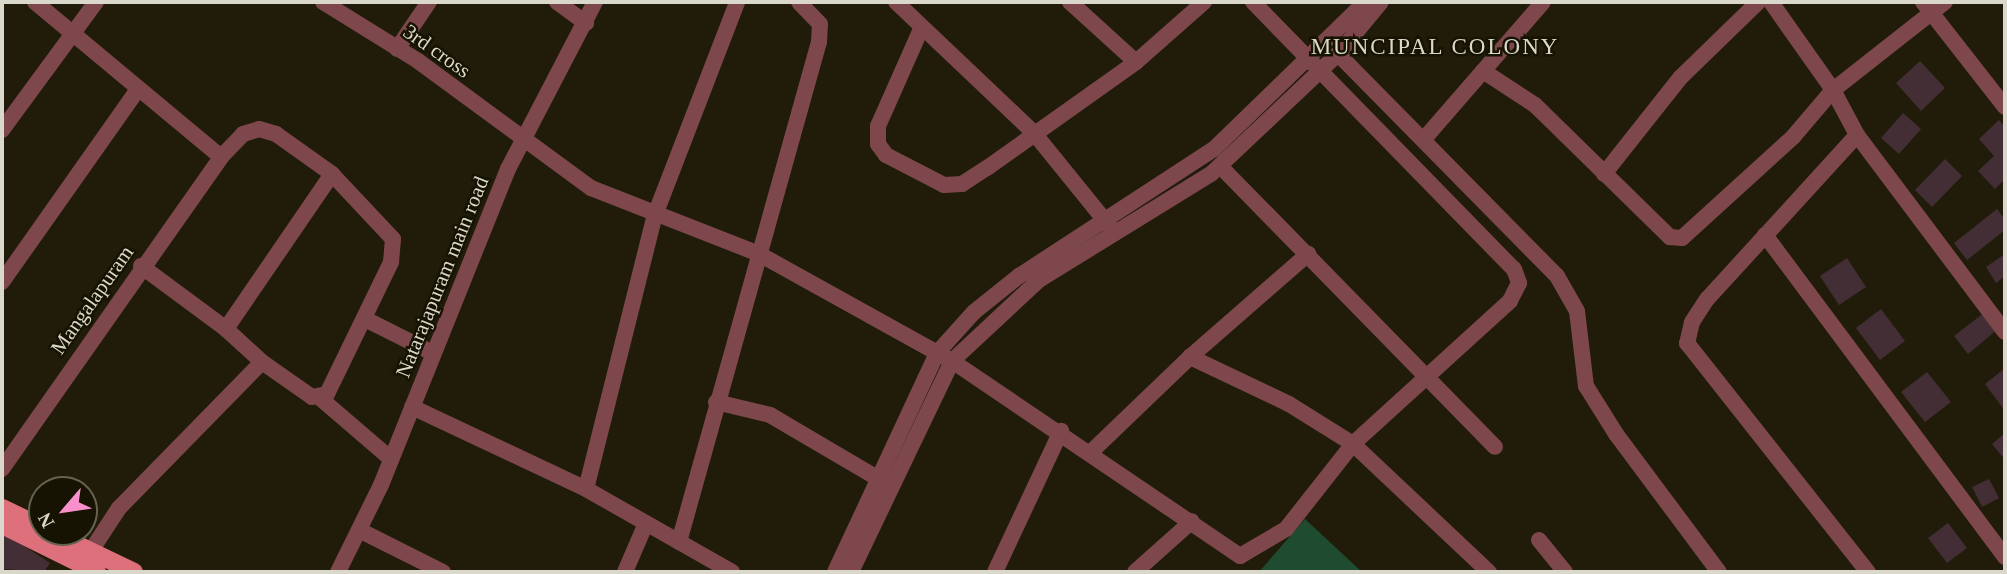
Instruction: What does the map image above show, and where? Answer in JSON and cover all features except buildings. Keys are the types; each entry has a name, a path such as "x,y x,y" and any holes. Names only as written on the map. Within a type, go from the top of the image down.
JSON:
{"main road":[{"path":"2,508 28,520"},
{"path":"2,524 89,563 134,572"},
{"path":"68,546 89,563"}],"street":[{"path":"35,2 221,157"},
{"path":"2,130 96,2"},
{"name":"3rd cross","path":"323,2 397,48 591,188 760,254 937,353 1061,431 1240,556 1286,529 1353,444"},
{"path":"397,48 429,2"},
{"path":"556,2 586,23"},
{"name":"Natarajapuram main road","path":"338,572 391,459 524,139 595,2"},
{"path":"586,489 655,215 737,2"},
{"path":"679,542 716,402 819,42 820,24 799,2"},
{"path":"896,2 921,29 1034,133 1110,226"},
{"path":"1070,2 1136,62"},
{"path":"921,29 878,126 878,144 887,155 944,185 962,184 1136,62 1204,2"},
{"path":"1253,2 1322,69 1383,140 1514,269 1519,283 1510,301 1353,444"},
{"path":"835,572 951,361 1039,280 1214,149 1365,2"},
{"path":"851,572 883,481 937,353 974,313 1018,276 1220,166 1338,54 1381,2"},
{"path":"1424,139 1543,2"},
{"path":"1604,174 1681,76 1758,2"},
{"path":"1771,2 1833,90 1857,135 2005,332"},
{"path":"1483,71 1535,105 1670,237 1682,238 1793,137 1833,90 1927,7 1945,2"},
{"path":"1927,7 2005,107"},
{"path":"1338,54 1557,276 1577,311 1586,386 1616,434 1718,572"},
{"path":"2,282 138,89"},
{"name":"Mangalapuram","path":"2,469 141,265 221,157 243,134 259,129 276,134 332,174 393,239 395,250 365,319 334,382 320,398"},
{"path":"1857,135 1707,299 1692,322 1687,343 1868,572"},
{"path":"1220,166 1495,447"},
{"path":"226,329 332,174"},
{"path":"1765,235 2005,557"},
{"path":"1090,453 1190,357 1308,254"},
{"path":"141,265 226,329 262,362 313,397 320,398 391,459"},
{"path":"365,319 433,353"},
{"path":"1190,357 1289,404 1353,444 1489,572"},
{"path":"89,563 119,508 262,362"},
{"path":"716,402 770,415 883,481"},
{"path":"412,407 586,489 732,572"},
{"path":"995,572 1061,431"},
{"path":"1135,572 1192,521"},
{"path":"625,572 646,523"},
{"path":"359,530 443,572"},
{"path":"1539,540 1564,572"}],"green space":[{"path":"1305,519 1362,572 1259,572"}],"district":[{"name":"MUNCIPAL COLONY","path":"1435,47"}]}
